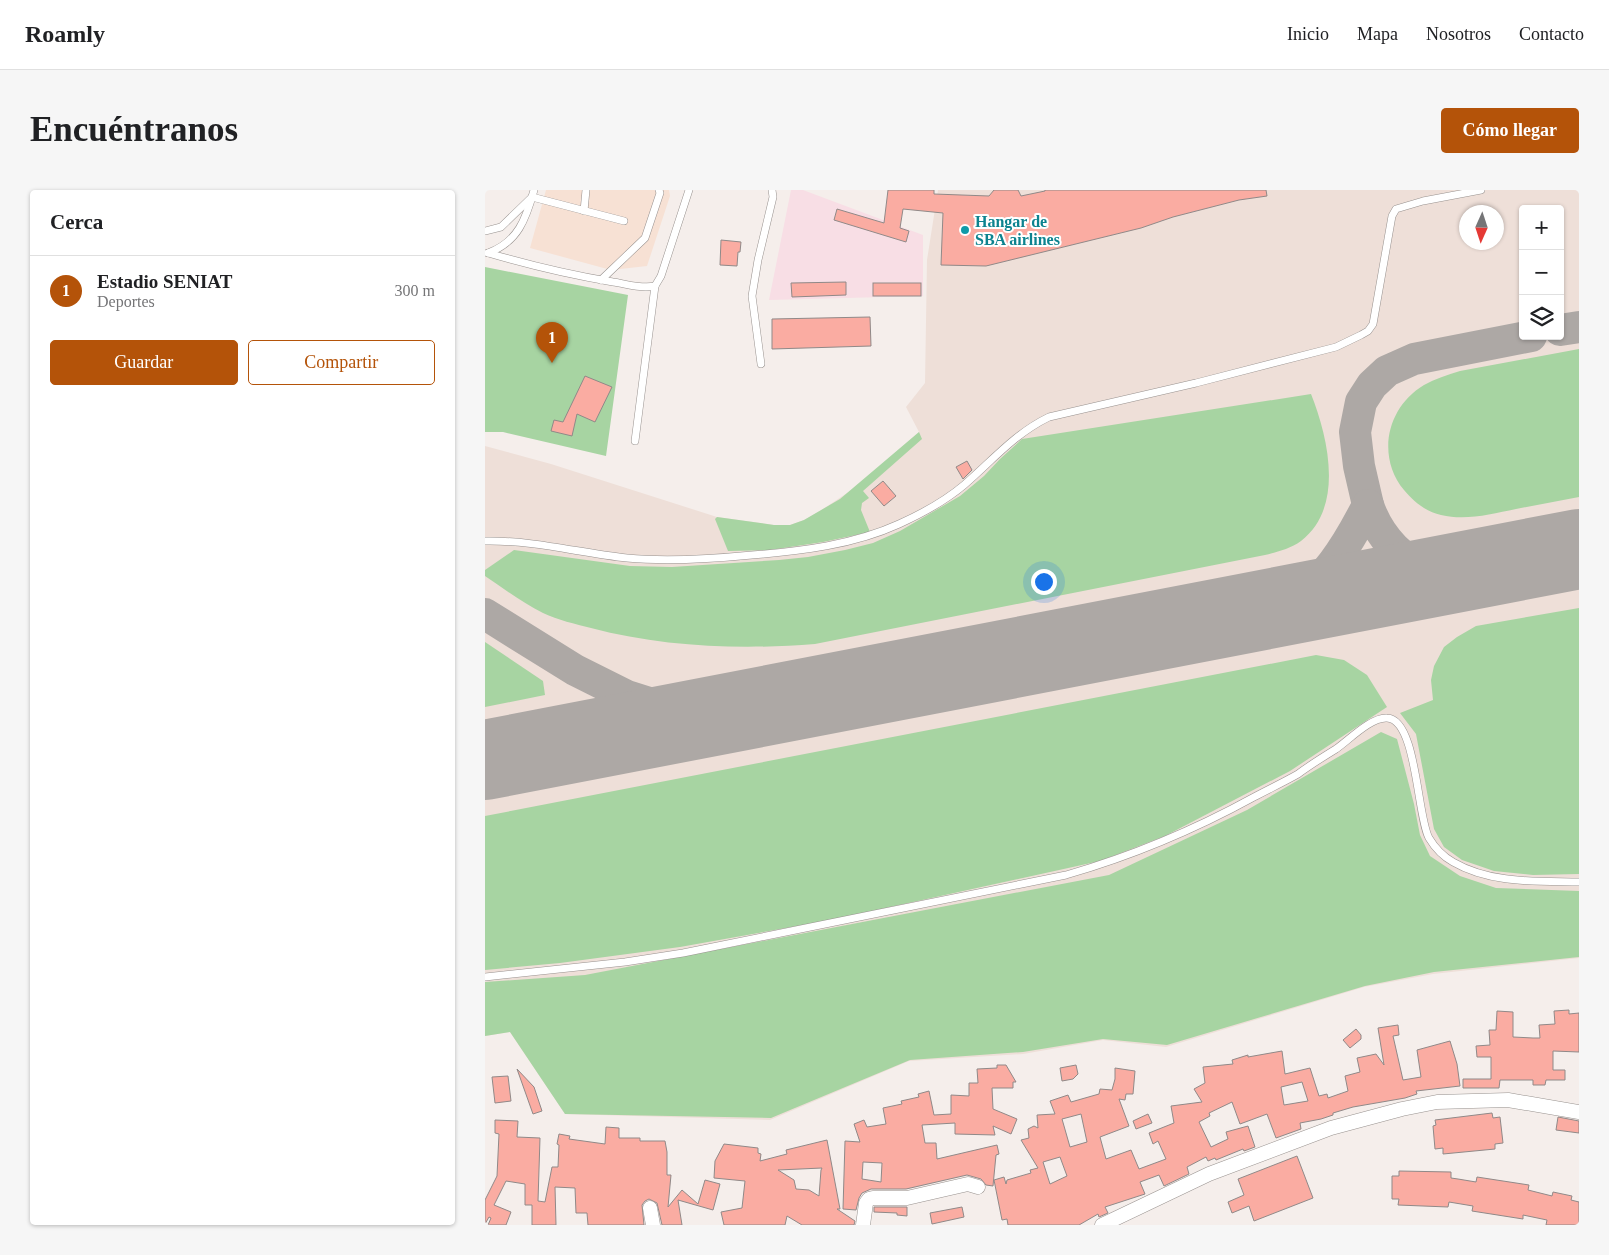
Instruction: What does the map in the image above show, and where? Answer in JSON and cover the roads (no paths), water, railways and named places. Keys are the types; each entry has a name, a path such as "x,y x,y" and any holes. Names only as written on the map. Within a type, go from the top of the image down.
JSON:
{"street":[{"path":"1102,1225 1209,1174 1331,1128 1402,1109 1437,1102 1508,1100 1579,1112"},
{"path":"863,1225 866,1203 869,1199 907,1198 968,1184 978,1187"},
{"path":"650,1208 653,1225"}],"lane":[{"path":"584,211 586,190"},
{"path":"601,280 645,238 660,193 659,190"},
{"path":"635,441 655,286 661,276 689,190"},
{"path":"761,364 752,296 758,260 773,197 772,190"},
{"path":"485,541 629,558 671,560 788,552 839,543 873,534 899,524 962,487 1013,440 1031,426 1049,417 1327,350 1361,335 1373,324 1392,216 1396,209 1481,190"},
{"path":"533,194 584,211 624,221"},
{"path":"485,231 501,227 533,194"},
{"path":"487,253 512,239 521,228 533,194"},
{"path":"487,253 526,264 601,280 646,288 655,286"},
{"path":"485,977 625,962 683,953 947,900 1082,870 1135,853 1228,812 1294,776 1338,748 1366,726 1386,718 1392,719 1403,730 1409,746 1428,837 1438,850 1452,862 1489,876 1508,880 1579,882"}],"place":[{"name":"Hangar de SBA airlines","path":"965,230"},
{"name":"Estadio SENIAT","path":"552,363"}]}
